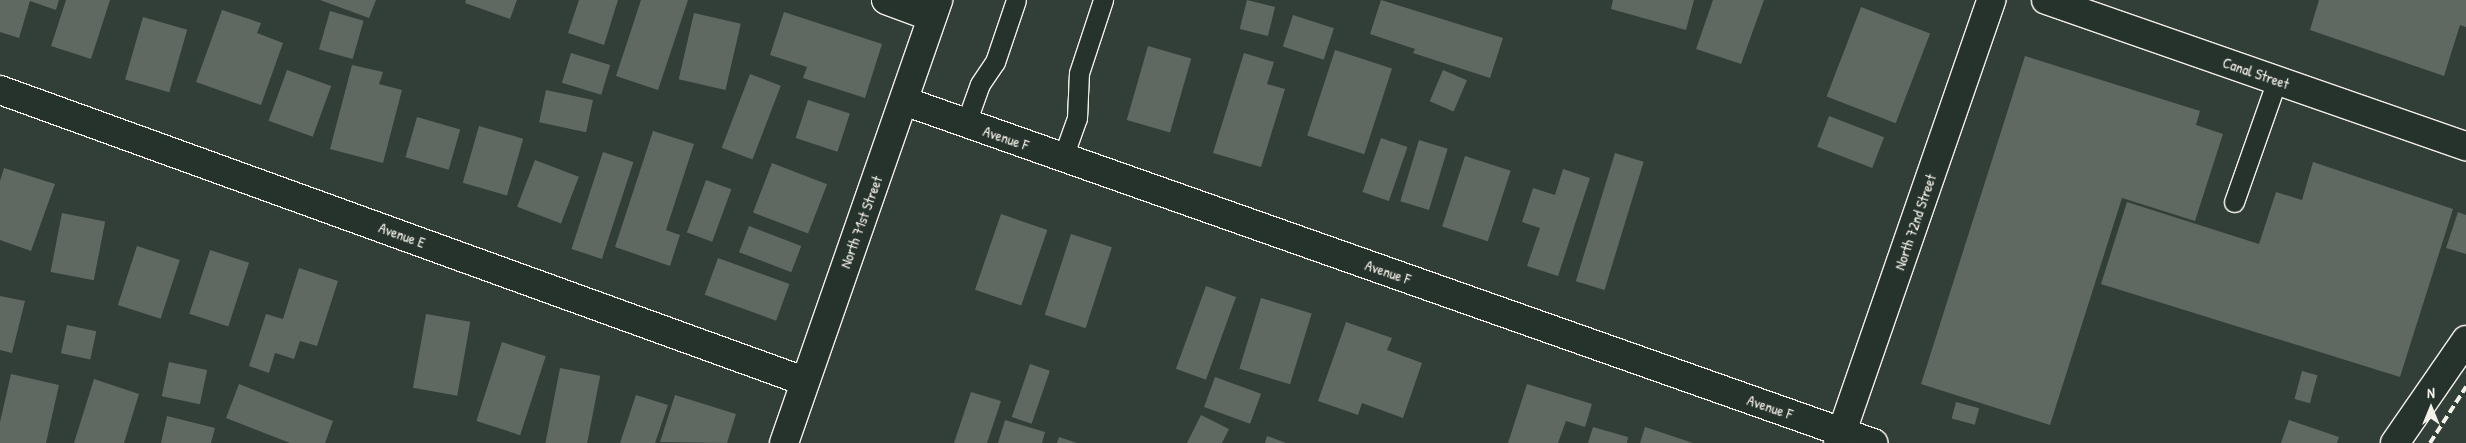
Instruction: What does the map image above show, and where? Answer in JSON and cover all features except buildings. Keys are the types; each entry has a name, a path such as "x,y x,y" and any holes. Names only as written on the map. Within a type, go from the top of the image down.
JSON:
{"street":[{"path":"886,0 935,8"},
{"name":"North 72nd Street","path":"1840,438 1991,0"},
{"name":"Canal Street","path":"2046,0 2466,146"},
{"name":"North 71st Street","path":"784,443 804,380 904,101 935,8"},
{"name":"Avenue E","path":"0,90 804,380"},
{"name":"Avenue F","path":"904,101 1840,438 1873,443"},
{"path":"2395,443 2466,340"}],"lane":[{"path":"966,123 980,84 995,62 1016,0"},
{"path":"1063,157 1077,118 1079,74 1103,0"},
{"path":"2234,202 2277,80"}],"railway":[{"path":"2430,443 2466,387"}]}
